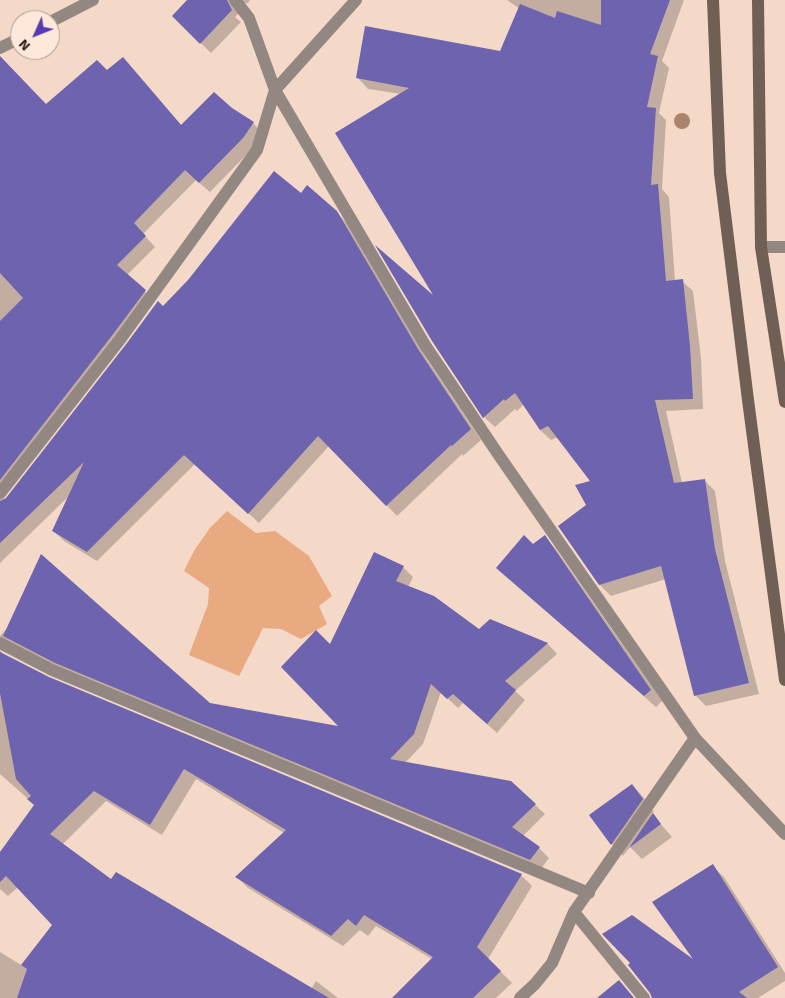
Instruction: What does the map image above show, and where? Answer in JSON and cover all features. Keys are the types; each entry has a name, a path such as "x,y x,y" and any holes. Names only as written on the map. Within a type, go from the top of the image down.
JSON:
{"main road":[{"path":"713,0 720,173 785,680"},
{"path":"758,0 761,247 785,402"}],"street":[{"path":"60,17 93,0"},
{"path":"235,0 249,18 275,90 425,345 498,454 695,738 785,834"},
{"path":"0,493 121,338 257,150 275,90 356,0"},
{"path":"761,247 785,247"},
{"path":"0,643 52,670 589,893"},
{"path":"520,998 535,984 552,963 574,912 695,738"},
{"path":"574,912 644,998"}],"shaded area":[{"path":"227,511 256,533 275,531 309,556 332,596 319,606 327,624 301,639 281,629 263,628 239,676 189,655 208,604 209,588 184,571 195,549 210,528"}],"building":[{"path":"187,0 227,0 232,10 200,44 172,16"},
{"path":"601,0 670,0 650,54 658,56 647,107 656,108 651,185 658,184 666,281 683,279 693,399 655,400 674,483 705,479 715,549 749,683 694,696 661,566 599,585 558,526 586,505 575,485 590,481 548,426 540,430 515,393 505,401 504,399 483,418 432,341 375,245 433,295 335,133 409,88 356,78 365,26 500,51 520,4 555,18 557,11 601,25"},
{"path":"0,56 46,104 97,60 107,70 123,57 181,125 214,92 232,108 254,122 243,138 199,183 185,170 134,223 146,236 117,265 146,290 0,480 0,321 23,298 0,273"},
{"path":"274,171 301,193 307,185 337,211 418,349 471,429 451,445 386,506 318,436 248,514 184,455 87,552 52,531 84,462 0,543 0,501 6,498 158,301 163,306 188,280"},
{"path":"524,535 533,544 545,535 651,690 644,696 496,568"},
{"path":"374,552 404,566 396,581 434,596 479,629 490,619 548,643 505,681 516,690 487,724 453,694 447,699 431,684 414,734 390,759 511,781 536,804 512,827 540,847 530,860 55,663 3,636 41,554 210,703 338,726 281,667 316,630 330,644"},
{"path":"0,652 49,677 522,874 477,947 501,971 473,998 392,998 433,957 364,915 356,926 348,919 331,936 235,877 286,830 184,769 150,825 94,791 50,834 111,879 116,872 329,998 17,998 27,969 21,965 52,925 6,876 0,882 0,852 34,805 27,799 31,796 16,779 0,693"},
{"path":"632,784 643,799 611,845 589,815"},
{"path":"653,813 661,824 629,848"},
{"path":"713,864 778,967 739,992 747,998 652,998 628,965 630,963 602,934 632,915 693,959 652,902"},
{"path":"619,980 634,998 597,998"}]}
